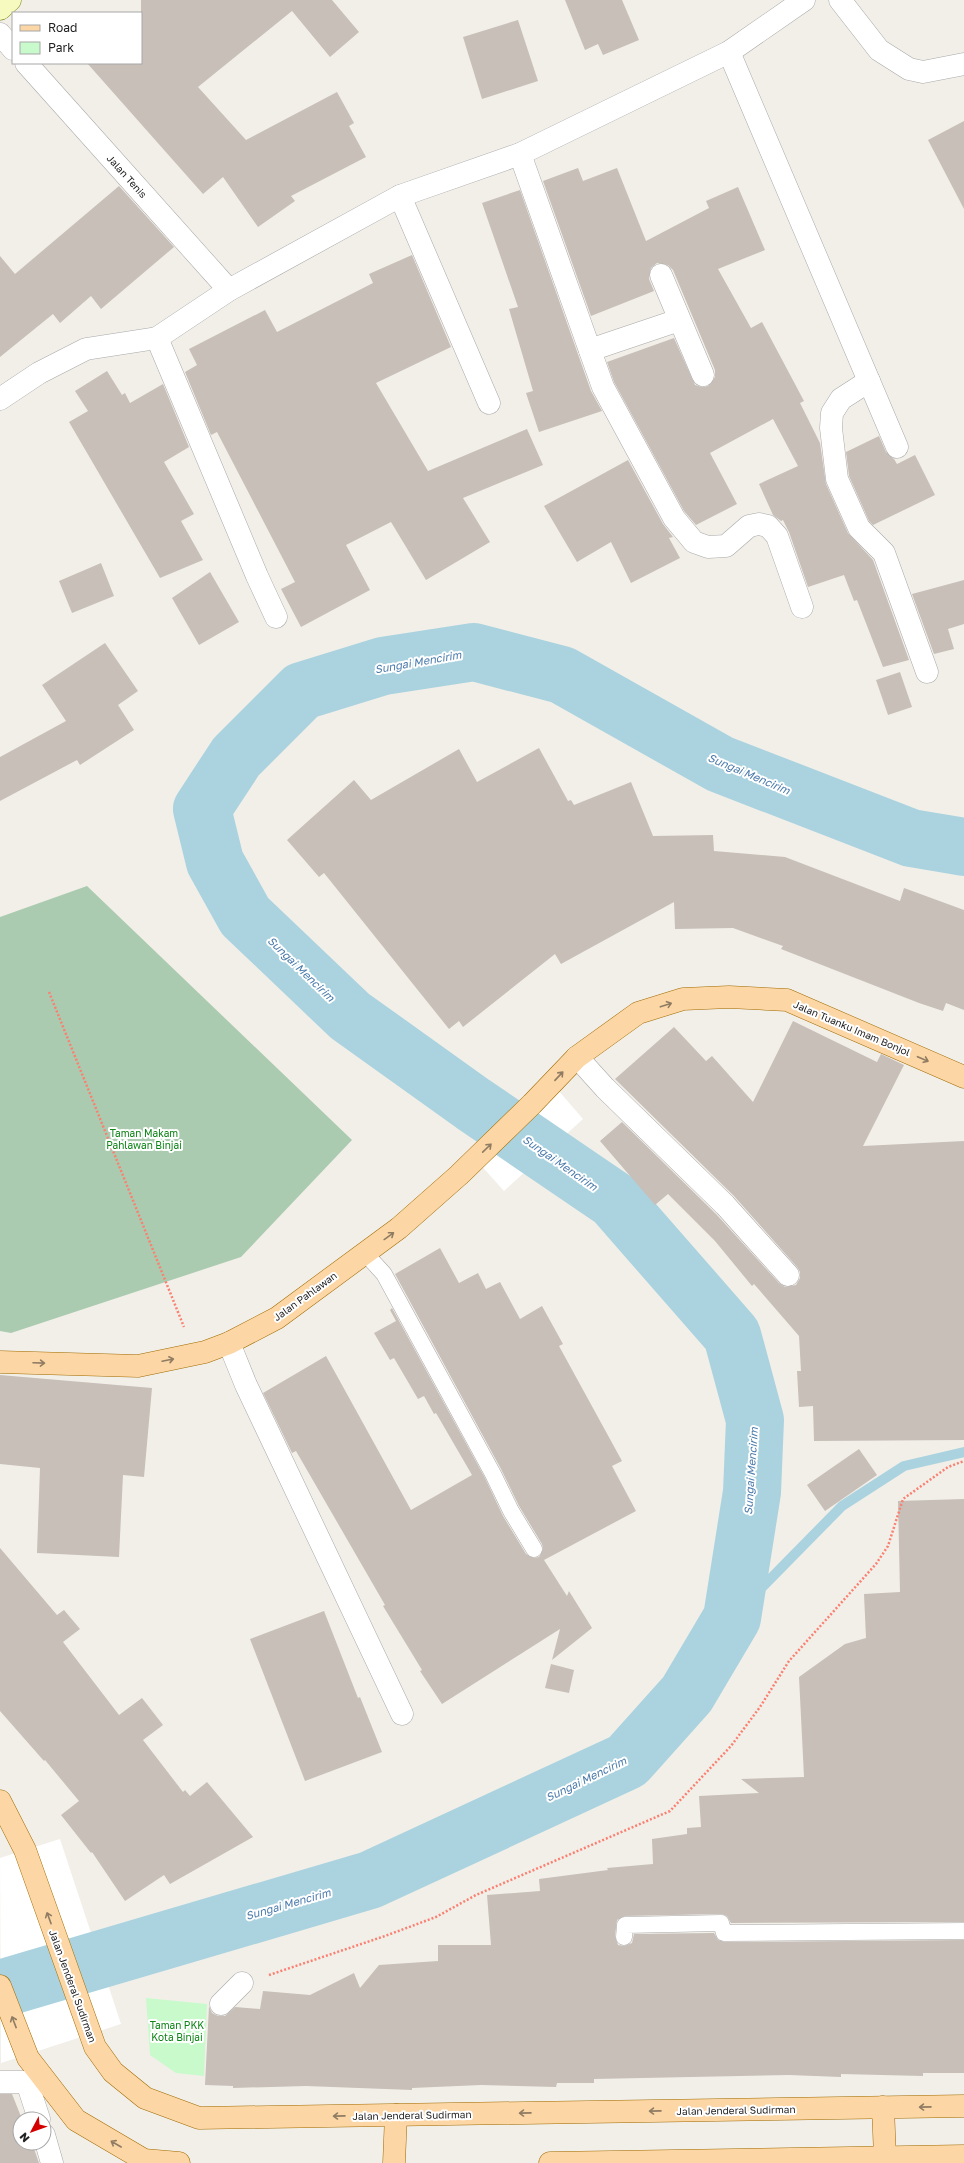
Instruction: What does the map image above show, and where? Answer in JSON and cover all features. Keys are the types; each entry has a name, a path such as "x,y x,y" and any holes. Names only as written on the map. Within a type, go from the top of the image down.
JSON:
{"main road":[{"name":"Jalan Tuanku Imam Bonjol","path":"532,1104 577,1057 638,1013 683,999 729,997 787,1000 964,1077"},
{"name":"Jalan Pahlawan","path":"0,1362 138,1366 195,1354 229,1343 277,1318 399,1228 459,1175 532,1104"},
{"name":"Jalan Jenderal Sudirman","path":"0,1801 6,1825 25,1850 95,2047 113,2072 145,2098 199,2118 964,2106"},
{"path":"0,1986 28,2058 76,2120 137,2161 179,2163"},
{"path":"883,2107 885,2157"},
{"path":"394,2163 396,2115"},
{"path":"550,2163 964,2156"}],"street":[{"path":"0,9 10,0"},
{"path":"0,399 39,374 86,349 157,338 229,290 400,196 520,154 729,52 804,0"},
{"path":"840,0 879,50 909,70 924,72 964,64"},
{"path":"0,34 12,48"},
{"path":"729,52 897,447"},
{"name":"Jalan Tenis","path":"27,64 229,290"},
{"path":"520,154 603,386 674,518 694,542 708,547 726,546 749,526 758,524 768,526 778,536 802,608"},
{"path":"400,196 489,402"},
{"path":"661,275 702,375"},
{"path":"590,350 679,320"},
{"path":"157,338 257,576 276,617"},
{"path":"869,381 841,399 832,413 831,428 837,479 859,528 884,553 927,672"},
{"path":"577,1057 605,1088 725,1205 788,1275"},
{"path":"229,1343 246,1385 402,1714"},
{"path":"221,2004 242,1983"},
{"path":"0,2082 27,2082 36,2111"},
{"path":"49,2151 52,2163"}],"lane":[{"path":"365,1253 384,1274 493,1474 511,1511 534,1548"},
{"path":"624,1937 625,1925 713,1923 721,1923 724,1933 964,1931"}],"path":[{"path":"49,992 195,1354"},
{"path":"242,1983 385,1936 436,1917 476,1895 670,1810 731,1746 760,1707 789,1661 876,1564 888,1546 903,1499 948,1467 964,1461"}],"green space":[{"name":"Taman Makam Pahlawan Binjai","path":"87,886 352,1140 241,1257 11,1333 0,1331 0,917"},
{"name":"Taman PKK Kota Binjai","path":"146,1998 207,2004 204,2076 176,2073 150,2055"}],"pier":[{"path":"558,1090 583,1119 504,1191 478,1162"},
{"path":"60,1839 121,2024 1,2063 0,1858"}],"building":[{"path":"141,0 332,0 359,32 330,57 292,11 198,87 246,140 337,92 354,123 349,126 366,157 291,196 295,201 258,227 223,177 203,194 88,64 142,64"},
{"path":"565,0 622,0 639,40 603,55 598,44 585,50"},
{"path":"518,20 538,81 482,99 463,37"},
{"path":"964,121 964,209 928,140"},
{"path":"578,168 583,181 617,168 646,241 709,208 706,201 738,187 765,250 718,269 751,328 762,322 804,401 800,403 820,443 826,484 848,533 873,560 909,660 883,667 857,600 854,601 844,575 808,587 789,532 783,520 781,521 773,515 759,484 798,466 773,419 710,453 737,504 696,525 684,511 614,382 607,362 674,338 695,385 702,387 708,386 715,377 715,370 673,270 668,265 657,263 651,268 649,279 654,291 591,316 543,181"},
{"path":"119,186 174,247 101,309 91,296 60,323 53,314 0,357 0,256 15,274"},
{"path":"520,190 591,391 602,411 539,432 526,393 533,391 509,309 518,307 482,203"},
{"path":"412,255 451,347 376,383 428,471 527,429 543,465 463,498 490,542 426,580 391,522 346,545 370,590 301,627 281,589 295,582 217,432 211,435 185,372 197,365 189,349 265,310 277,332 373,283 369,274"},
{"path":"107,371 122,395 125,393 130,403 163,384 189,447 164,462 194,514 181,521 203,560 160,578 69,422 88,411 75,391"},
{"path":"879,436 886,452 897,464 915,455 935,495 873,525 869,521 849,476 846,452"},
{"path":"628,460 663,524 673,537 669,538 680,558 631,583 611,542 577,562 544,506"},
{"path":"101,563 114,596 72,613 59,581"},
{"path":"210,572 239,622 199,645 172,598"},
{"path":"964,580 964,624 948,629 954,649 934,654 912,594"},
{"path":"105,643 138,691 118,705 134,730 80,765 77,760 0,801 0,757 66,721 42,685"},
{"path":"900,672 912,707 888,715 876,680"},
{"path":"539,748 568,801 571,800 574,805 631,782 653,836 713,835 714,851 785,857 900,901 904,888 964,910 964,1010 946,1003 943,1011 919,1003 781,949 783,946 733,928 675,929 674,902 561,964 555,954 463,1027 459,1021 449,1029 324,873 319,877 287,840 354,780 371,800 459,749 477,782"},
{"path":"793,1021 877,1062 881,1054 904,1065 863,1146 964,1141 964,1440 814,1441 813,1406 799,1407 797,1371 801,1371 799,1336 754,1284 752,1286 715,1241 668,1194 655,1205 600,1141 622,1122 716,1214 779,1283 785,1287 796,1285 800,1278 800,1272 797,1267 734,1196 615,1079 674,1027 706,1061 712,1056 753,1102"},
{"path":"440,1248 459,1283 478,1273 486,1289 500,1282 520,1319 542,1306 563,1344 559,1346 622,1461 612,1466 636,1511 544,1560 567,1596 569,1591 592,1628 552,1660 560,1629 442,1704 420,1671 422,1670 383,1606 385,1605 296,1451 292,1453 263,1393 326,1356 411,1510 472,1475 436,1413 434,1414 424,1396 418,1399 394,1358 390,1360 374,1333 396,1321 390,1310 392,1308 485,1478 503,1516 526,1554 534,1558 539,1557 543,1549 542,1544 519,1506 501,1469 395,1274"},
{"path":"0,1375 152,1388 144,1477 123,1475 119,1557 37,1553 40,1468 0,1464"},
{"path":"859,1449 877,1475 825,1511 807,1485"},
{"path":"964,1499 964,1922 731,1923 727,1916 721,1914 625,1916 617,1920 615,1936 618,1945 624,1946 632,1943 634,1934 714,1933 718,1940 724,1942 964,1940 964,2073 923,2073 923,2076 841,2074 841,2077 789,2075 594,2079 594,2083 557,2083 556,2087 481,2085 412,2088 412,2090 306,2086 233,2088 233,2086 205,2085 209,2006 212,2013 218,2016 225,2016 235,2007 260,2009 263,1991 310,1995 354,1973 360,1988 379,1965 438,1961 438,1945 491,1945 487,1895 540,1891 539,1879 608,1870 607,1868 653,1864 652,1839 687,1834 687,1828 701,1827 699,1796 759,1793 741,1779 804,1777 799,1677 845,1644 866,1638 864,1594 900,1592 898,1501"},
{"path":"0,1548 57,1615 64,1610 80,1629 63,1642 119,1715 142,1698 163,1725 143,1740 183,1792 185,1790 190,1796 207,1782 253,1837 170,1884 164,1875 125,1901 92,1852 91,1853 61,1815 79,1801 45,1760 44,1761 0,1711"},
{"path":"324,1611 358,1698 360,1697 382,1752 305,1781 250,1639"},
{"path":"551,1664 574,1670 569,1693 545,1688"},
{"path":"0,2094 12,2094 19,2111 12,2111 12,2151 35,2151 39,2163 0,2163"}],"waterway":[{"name":"Sungai Mencirim","path":"0,1989 370,1880 627,1761 687,1694 732,1618 752,1492 755,1420 732,1335 614,1200 473,1104 350,1016 245,916 215,862 202,809 236,757 302,691 383,666 474,652 562,675 720,764 911,838 964,847"},
{"path":"732,1618 842,1506 904,1466 964,1452"}]}
